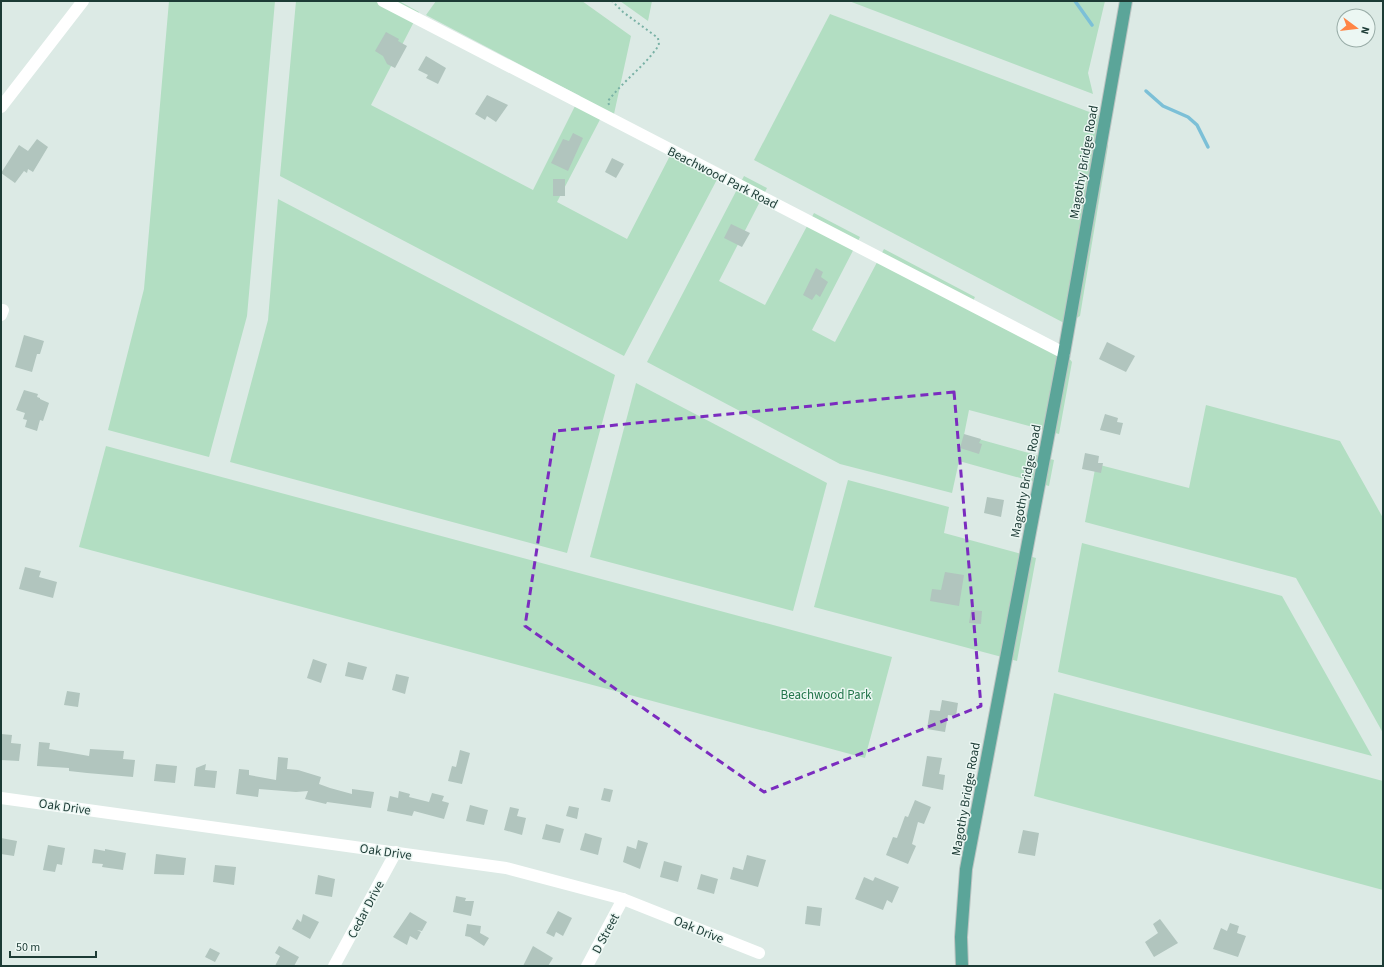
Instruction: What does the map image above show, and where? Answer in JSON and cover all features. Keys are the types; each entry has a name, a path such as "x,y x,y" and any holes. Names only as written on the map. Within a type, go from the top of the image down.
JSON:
{"main road":[{"name":"Magothy Bridge Road","path":"962,966 960,937 966,869 1064,353 1126,1"}],"street":[{"path":"1,107 84,1"},
{"name":"Beachwood Park Road","path":"384,1 1064,353"},
{"name":"Oak Drive","path":"1,798 506,868 623,899 759,953"},
{"name":"Cedar Drive","path":"334,966 396,852"},
{"name":"D Street","path":"587,966 623,899"}],"path":[{"path":"609,106 608,101 620,85 653,55 659,45 658,38 623,12 612,1"}],"highlighted area":[{"path":"954,392 981,706 764,792 525,626 555,431"}],"green space":[{"path":"169,1 275,1 247,316 209,457 108,430 144,289"},
{"path":"296,1 399,1 419,12 371,105 533,190 580,96 426,15 436,1 582,1 631,36 614,114 605,110 557,202 627,239 675,146 722,170 624,356 280,176"},
{"path":"620,1 652,1 648,21"},
{"path":"849,1 1105,1 1088,73 1093,94"},
{"path":"830,14 1100,116 1108,146 1080,316 1066,324 754,160"},
{"path":"744,176 767,188 719,281 765,305 814,213 860,237 812,330 835,342 884,249 975,297 972,303 1063,350 1072,362 1059,434 969,410 964,435 1054,460 1049,486 959,461 952,493 840,464 647,362"},
{"path":"278,199 615,375 567,553 230,462 268,320"},
{"path":"636,383 827,483 793,611 590,557"},
{"path":"1206,405 1340,441 1383,518 1383,733 1296,578 1085,522 1096,464 1189,488"},
{"name":"Beachwood Park","path":"106,446 892,657 865,758 79,547"},
{"path":"848,480 949,507 944,533 1036,558 1017,661 814,607"},
{"path":"1082,543 1282,596 1372,756 1058,672"},
{"path":"1054,693 1383,781 1383,890 1034,796"}],"building":[{"path":"386,32 399,39 398,41 407,46 395,68 387,64 383,56 375,51"},
{"path":"426,56 446,68 438,84 426,78 428,75 418,70"},
{"path":"487,95 508,105 496,122 487,116 485,120 475,114"},
{"path":"573,133 583,138 568,171 551,163 563,139 569,141"},
{"path":"37,139 48,147 33,172 28,169 27,173 24,171 15,183 1,173 19,145 28,151"},
{"path":"612,158 624,164 616,178 605,172"},
{"path":"553,179 565,179 565,196 553,196"},
{"path":"731,224 750,233 742,247 724,238"},
{"path":"816,268 823,272 821,277 828,282 820,297 816,294 812,300 803,295"},
{"path":"24,335 44,341 40,354 37,354 32,372 15,367"},
{"path":"1107,342 1135,356 1126,372 1099,359"},
{"path":"24,390 38,394 37,397 49,403 43,421 40,420 37,431 25,427 27,420 23,419 25,413 16,410"},
{"path":"1105,414 1118,418 1117,422 1123,423 1120,435 1100,430"},
{"path":"964,434 981,439 979,443 982,444 979,454 960,448"},
{"path":"1085,453 1099,456 1098,463 1103,463 1101,473 1082,469"},
{"path":"987,497 1004,500 1001,517 984,513"},
{"path":"25,567 41,571 39,577 57,582 53,598 19,589"},
{"path":"945,572 964,575 959,606 930,601 932,589 941,590"},
{"path":"971,610 982,611 981,624 969,623"},
{"path":"313,659 327,664 321,683 307,678"},
{"path":"348,662 367,667 363,680 345,676"},
{"path":"396,674 409,677 405,694 392,690"},
{"path":"67,691 80,693 78,707 64,705"},
{"path":"942,700 958,703 956,716 948,715 945,732 927,729 930,710 940,711"},
{"path":"1,734 12,735 11,743 21,744 19,761 1,760"},
{"path":"39,742 50,743 49,749 89,756 90,749 124,751 123,759 135,760 133,777 69,771 69,768 37,766"},
{"path":"460,750 470,753 462,784 448,781 452,766 456,767"},
{"path":"927,756 942,758 939,774 945,775 943,790 922,786"},
{"path":"278,757 288,758 287,769 298,770 321,777 319,784 352,794 352,789 374,792 371,808 327,802 326,804 305,799 308,791 296,792 259,789 258,797 236,794 239,769 249,770 249,775 276,780"},
{"path":"156,764 177,766 175,783 154,781"},
{"path":"206,764 205,770 217,771 215,788 194,786 196,768"},
{"path":"604,788 613,790 610,802 601,800"},
{"path":"399,791 410,794 409,797 429,802 432,793 444,796 442,801 449,803 444,819 414,811 412,816 387,811 390,796 398,798"},
{"path":"915,800 931,807 924,824 918,822 912,844 916,846 908,864 886,855 893,837 897,838 905,816 908,817"},
{"path":"470,805 488,810 484,825 466,821"},
{"path":"569,806 579,808 577,819 566,816"},
{"path":"510,807 519,809 517,816 526,818 522,835 504,830"},
{"path":"546,824 564,829 560,843 542,839"},
{"path":"1023,830 1039,833 1035,856 1018,853"},
{"path":"585,833 602,838 598,855 580,850"},
{"path":"1,838 17,841 14,856 1,854"},
{"path":"638,840 648,843 640,869 623,862 627,846 636,849"},
{"path":"48,845 65,848 62,865 57,864 55,872 43,870"},
{"path":"94,849 105,851 105,849 126,853 123,870 102,867 103,864 92,863"},
{"path":"156,854 186,858 184,875 154,874"},
{"path":"747,855 766,860 758,887 730,879 733,867 743,870"},
{"path":"664,861 682,866 678,882 660,877"},
{"path":"215,865 236,867 234,885 213,882"},
{"path":"701,874 718,879 714,894 697,889"},
{"path":"318,875 335,879 332,897 315,894"},
{"path":"864,877 873,881 875,877 899,887 892,903 887,900 883,910 855,899"},
{"path":"456,896 466,898 465,901 474,901 471,916 453,912"},
{"path":"807,906 822,908 820,926 805,924"},
{"path":"558,911 572,918 563,936 556,932 554,937 546,933"},
{"path":"410,912 427,922 422,931 417,930 421,932 417,940 410,936 407,945 393,937"},
{"path":"303,914 319,922 310,939 292,929 297,919 301,922"},
{"path":"1160,919 1178,943 1154,957 1145,942 1158,933 1153,924"},
{"path":"1230,923 1239,926 1237,933 1246,936 1238,957 1213,949 1221,928 1227,931"},
{"path":"467,924 481,926 480,933 489,938 484,946 470,937 465,936"},
{"path":"279,946 299,957 294,966 275,966 280,956 275,953"},
{"path":"533,946 553,958 548,966 523,966"},
{"path":"210,948 220,953 215,962 205,957"}],"waterway":[{"path":"1075,1 1092,25"},
{"path":"1146,91 1163,106 1188,117 1197,125 1208,147"}]}
